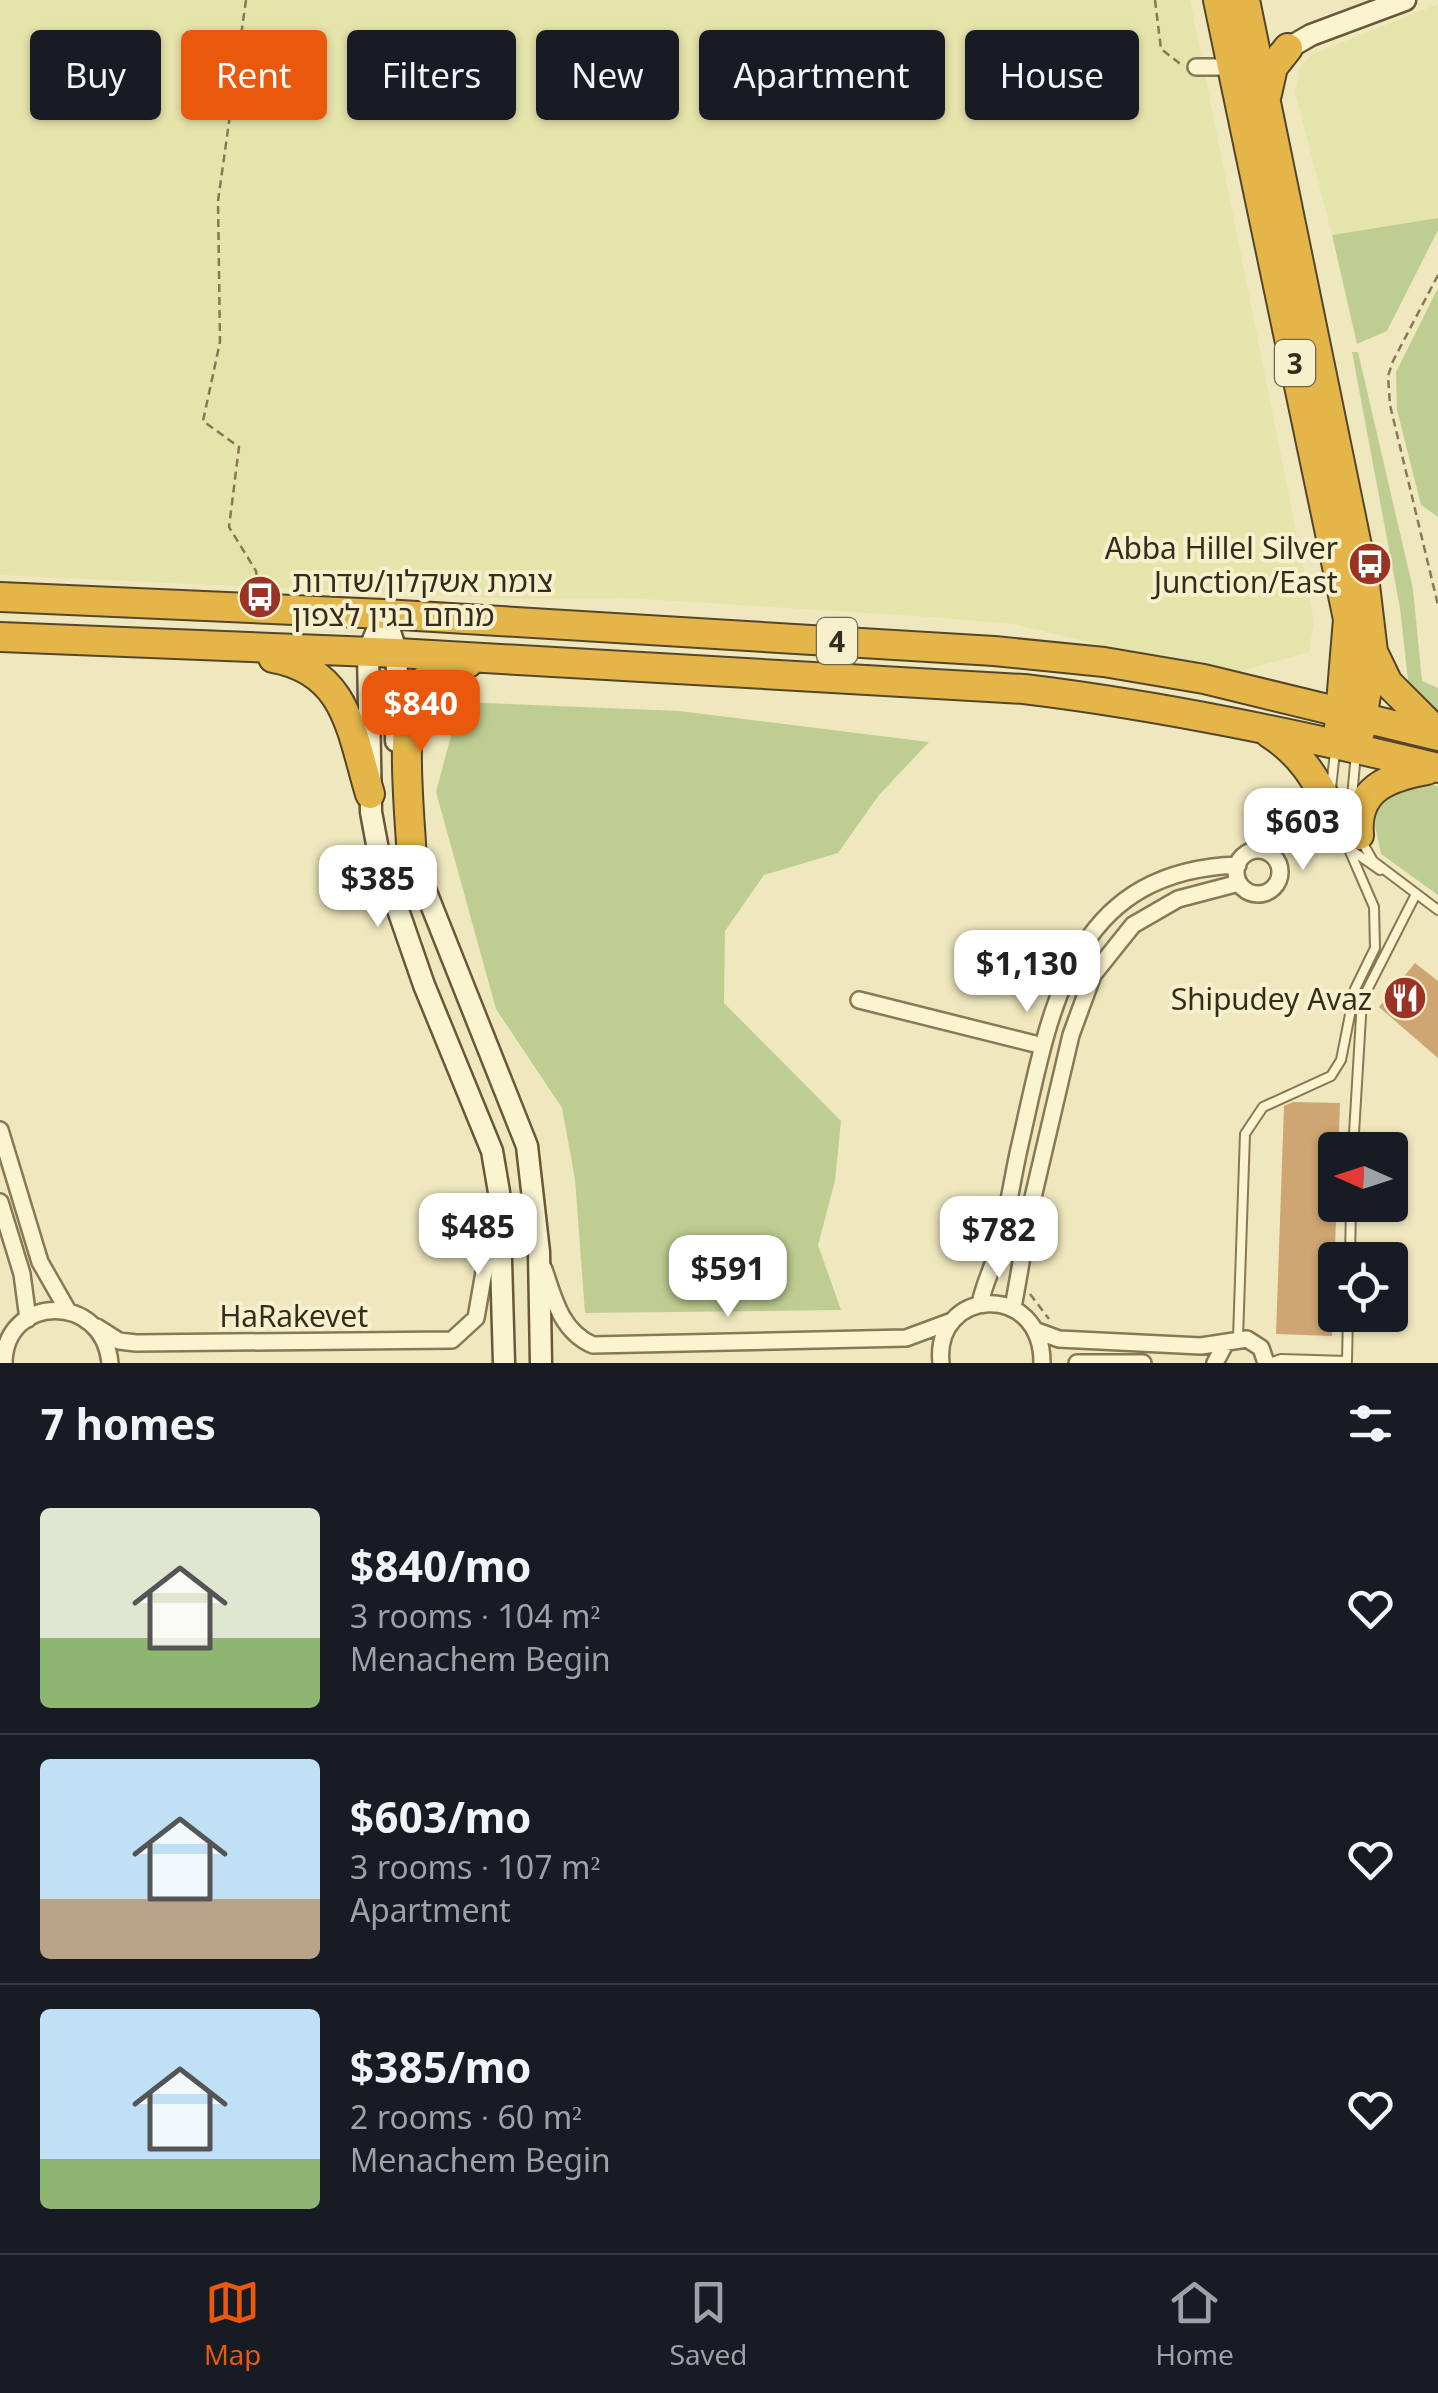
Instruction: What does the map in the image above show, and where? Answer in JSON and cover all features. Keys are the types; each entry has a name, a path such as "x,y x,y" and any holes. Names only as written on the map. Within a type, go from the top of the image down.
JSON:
{"highway":[{"path":"1236,1 1267,28 1298,40 1270,77 1268,110"},
{"name":"3","path":"1236,1 1348,619 1361,656"},
{"name":"3","path":"1244,56 1268,110 1365,585 1361,656 1346,746"},
{"name":"4","path":"0,597 256,607 994,651 1104,662 1438,735"},
{"name":"4","path":"0,636 383,652 1024,689 1124,701 1260,727 1438,769"},
{"path":"188,643 300,663 320,674 334,690 348,723 370,794"},
{"path":"1286,699 1318,688 1361,656 1438,735"},
{"path":"412,862 412,698 422,683 446,667 493,659"},
{"path":"1260,727 1295,750 1316,776 1334,813"},
{"path":"1353,841 1364,800 1376,785 1396,776 1438,769"}],"main road":[{"path":"1244,56 1405,0"},
{"path":"384,614 370,794 379,855 424,985 492,1151 499,1192 504,1363"},
{"path":"383,652 396,775 412,862 527,1146 539,1252 541,1363"}],"street":[{"path":"1196,67 1244,56"},
{"path":"1260,850 1275,857 1280,873 1266,893 1249,892 1240,883 1238,864 1244,856 1260,850"},
{"path":"539,1252 562,1319 582,1340 594,1345 906,1338 952,1322 980,1304 995,1260 1060,984 1102,922 1126,901 1187,870 1238,864"},
{"path":"1013,1308 1030,1206 1071,1035 1092,975 1133,925 1145,917 1178,899 1240,883"},
{"path":"859,1000 1043,1046"},
{"path":"0,1130 40,1262 68,1311"},
{"name":"HaRakevet","path":"68,1311 119,1340 136,1343 452,1340 476,1318 499,1192"},
{"path":"0,1202 22,1274 28,1319"},
{"path":"980,1304 1013,1308 1037,1330 1082,1341 1254,1342 1268,1363"},
{"path":"3,1361 13,1332 28,1319 47,1310 68,1311"},
{"path":"941,1363 944,1336 952,1322"},
{"path":"97,1327 106,1342 110,1363"},
{"path":"1037,1330 1042,1363"},
{"path":"1216,1363 1232,1341"},
{"path":"1077,1363 1143,1363"}],"lane":[{"path":"1346,746 1331,791 1334,813 1368,866 1389,874"},
{"path":"1232,1341 1245,1134 1263,1107 1330,1076 1341,1060 1355,989 1375,948 1374,908 1353,841 1346,746"},
{"path":"1353,841 1415,896 1438,910"},
{"path":"1354,1132 1362,1000 1415,896"},
{"path":"1268,1363 1282,1358 1347,1361 1348,1332"}],"path":[{"path":"246,0 218,201 220,342 203,420 239,447 229,527 256,571 256,607"},
{"path":"1155,0 1161,49 1172,62 1196,67"},
{"path":"1438,275 1388,376 1390,405 1438,605"}],"shaded area":[{"path":"0,0 1190,0 1314,621 1309,652 1241,671 1144,655 1013,624 918,616 626,598 513,599 0,575"},
{"path":"1438,4 1438,218 1332,235 1295,92 1300,67 1313,54"}],"green space":[{"path":"1438,218 1438,230 1387,331 1357,344 1332,235"},
{"path":"1438,288 1438,517 1421,505 1397,410 1396,372"},
{"path":"1352,352 1358,352 1413,589 1422,681 1438,688 1438,711 1426,707 1408,680 1400,608"},
{"path":"460,702 679,711 929,742 879,795 838,853 764,875 725,931 724,1003 841,1121 835,1181 818,1245 841,1310 585,1313 575,1179 562,1108 496,1009 436,792"},
{"path":"1415,781 1438,786 1438,895 1381,854 1375,826 1379,799"}],"building":[{"path":"1415,963 1438,981 1438,1058 1379,1007"},
{"path":"1293,1102 1340,1103 1339,1132 1318,1132 1318,1222 1336,1222 1335,1242 1318,1242 1318,1332 1332,1332 1332,1336 1276,1334 1284,1106"}],"place":[{"name":"Abba Hillel Silver Junction/East","path":"1370,564"},
{"name":"צומת אשקלון/שדרות מנחם בגין לצפון","path":"260,597"},
{"name":"Shipudey Avaz","path":"1405,998"}]}
